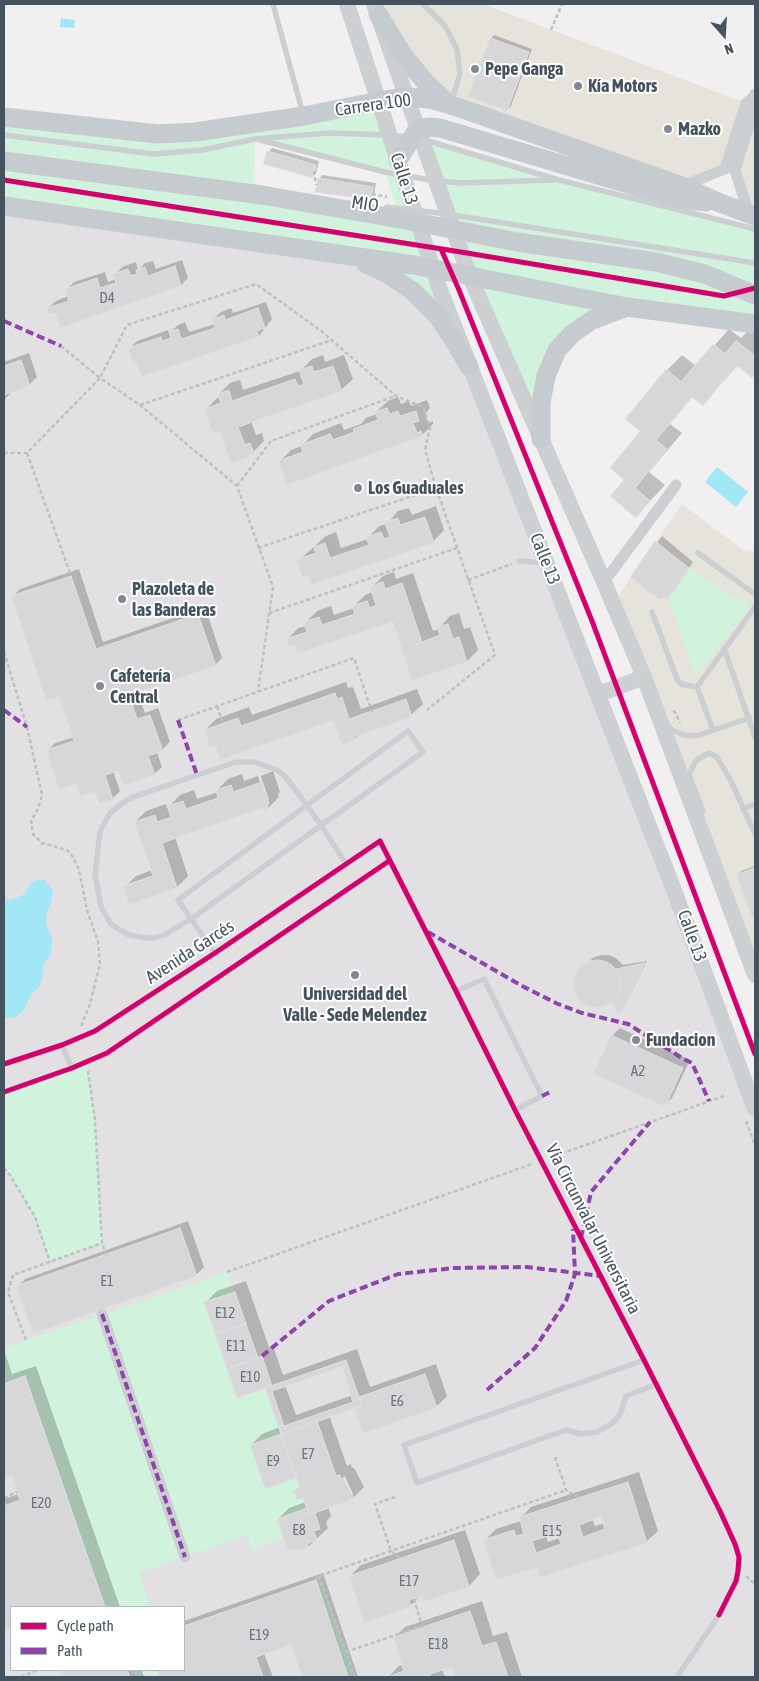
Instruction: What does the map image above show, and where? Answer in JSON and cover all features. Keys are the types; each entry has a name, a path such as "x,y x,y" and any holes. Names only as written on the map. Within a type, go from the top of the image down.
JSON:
{"main road":[{"name":"Calle 13","path":"347,4 390,135 395,169 416,216 433,269 469,366 676,893 755,1109"},
{"name":"Calle 13","path":"376,9 417,135 470,277 644,677 665,714 698,822 755,975"},
{"path":"376,9 403,55 426,83 450,105"},
{"name":"Carrera 100","path":"4,117 158,134 195,132 304,116 406,97 430,100 450,105 682,186 753,220"},
{"path":"395,169 417,135 429,127 440,128 678,199 720,203"},
{"path":"4,161 416,216 449,222 517,242 656,262 704,274 755,295"},
{"path":"4,206 433,269 626,307 755,324"},
{"path":"322,252 355,259 386,273 414,292 436,314 469,366"},
{"path":"541,439 541,403 546,376 557,350 572,334 592,320 626,307"},
{"path":"599,694 644,677"}],"street":[{"path":"682,186 725,168 746,103 755,95"},
{"path":"753,220 735,170 755,106 755,95"},
{"path":"604,582 676,485"},
{"path":"102,1314 185,1557"}],"lane":[{"path":"273,4 304,116"},
{"path":"423,4 445,26 457,49 460,74 450,105"},
{"name":"MIO","path":"4,135 153,154 202,150 255,139 328,133 417,135 559,180 753,220"},
{"name":"MIO","path":"255,139 395,169 435,181 461,183 559,180"},
{"name":"MIO","path":"378,206 416,216"},
{"path":"449,222 755,263"},
{"path":"698,553 755,594"},
{"path":"519,561 546,563"},
{"path":"697,687 755,607"},
{"path":"652,612 677,679 681,684 697,687"},
{"path":"724,648 755,737"},
{"path":"697,687 713,730"},
{"path":"665,714 672,730 684,735 696,736 748,718"},
{"path":"215,953 191,919 178,900 306,806 408,731 423,752 321,825 191,919 164,935 154,938 129,934 111,924 100,907 94,874 100,831 110,813 133,797 236,762 254,762 276,770 285,776 306,806 321,825 346,864"},
{"path":"698,822 703,811 689,775 694,764 706,754 712,754 717,757 745,808 755,834"},
{"path":"745,808 755,804"},
{"name":"Avenida Garcés","path":"4,1064 62,1045 96,1030 215,953 380,841"},
{"name":"Vía Circunvalar Universitaria","path":"380,841 515,1110 720,1510 735,1544 738,1557 736,1581 719,1615 678,1677"},
{"name":"Avenida Garcés","path":"4,1092 72,1068 107,1053 390,861"},
{"path":"456,991 484,978 542,1096 515,1110"},
{"path":"62,1045 72,1068"},
{"path":"644,1360 404,1445 418,1483 566,1430 581,1434 597,1432 617,1418 626,1396 656,1384"}],"path":[{"path":"551,30 562,4"},
{"path":"314,171 316,185"},
{"path":"372,194 394,198"},
{"path":"4,453 28,454 100,378 127,325 256,284 332,340 396,396 422,407 430,428 425,450 436,488 495,655 427,710"},
{"path":"140,405 332,340"},
{"path":"61,346 100,378 140,405 237,486 273,587 258,691"},
{"path":"237,486 271,441 396,396"},
{"path":"28,454 71,576"},
{"path":"258,548 436,488"},
{"path":"269,613 457,548"},
{"path":"468,580 519,561"},
{"path":"4,652 27,728 42,795 38,809 31,821 33,834 42,843 67,850 73,857 79,870 87,910 98,942 100,964 90,1004 76,1039"},
{"path":"178,720 354,658 372,712"},
{"path":"217,706 223,723"},
{"path":"665,714 675,712 681,727"},
{"path":"87,1062 95,1120 102,1243 106,1255"},
{"path":"227,1272 724,1096"},
{"path":"4,1168 35,1217 50,1262"},
{"path":"26,1340 8,1292 13,1274 102,1243"},
{"path":"555,1456 566,1490 579,1498"},
{"path":"316,1580 319,1576 566,1490"},
{"path":"4,1498 17,1492"},
{"path":"395,1497 375,1504 391,1551 400,1558"},
{"path":"319,1576 355,1677"},
{"path":"414,1599 422,1626"},
{"path":"346,1652 422,1626 427,1626"},
{"path":"21,1677 36,1671"},
{"path":"135,1671 137,1677"}],"shaded area":[{"path":"374,4 483,4 746,103 725,169 682,186 450,105"},
{"path":"755,94 755,216 735,170"},
{"name":"Universidad del Valle - Sede Melendez","path":"4,206 322,252 386,273 453,339 755,1109 755,1677 4,1677"},
{"path":"682,504 746,552 755,551 755,975 613,603"}],"green space":[{"path":"379,101 439,287 436,314 355,259 4,206 4,117 158,134","holes":["255,139 385,171 397,209 254,186"]},
{"path":"421,139 559,180 755,229 755,324 627,307 557,350 541,439"},
{"path":"689,568 737,600 740,596 751,605 696,676 668,598"},
{"path":"87,1062 95,1120 102,1243 50,1262 35,1217 4,1168 4,1092"},
{"path":"227,1272 235,1292 204,1303 237,1397 265,1388 281,1434 250,1445 265,1489 297,1478 300,1489 294,1491 297,1500 303,1498 307,1508 277,1519 283,1538 252,1549 247,1535 139,1573 150,1606 105,1606 25,1377 4,1384 4,1348"},
{"path":"319,1576 355,1677 348,1677 316,1580"},
{"path":"135,1671 157,1671 159,1677 137,1677"}],"water":[{"path":"61,18 75,20 74,28 60,27"},
{"path":"717,467 748,492 736,507 705,482"},
{"path":"40,879 45,880 53,892 46,923 52,939 51,953 44,962 42,980 39,987 31,995 23,1011 15,1017 4,1019 4,899 11,900 25,894 30,884"}],"building":[{"path":"490,38 529,52 507,111 468,97"},
{"path":"267,151 316,165 313,178 263,164"},
{"path":"318,178 373,187 371,200 315,192"},
{"path":"175,266 181,286 60,328 55,313 49,315 47,308 69,301 65,289 97,278 100,288 116,283 113,274 128,269 131,276 137,274 136,270 145,267 148,276"},
{"path":"258,308 265,328 257,331 259,337 141,377 136,362 133,363 128,348 161,337 162,341 171,338 169,332 178,329 181,339 215,328 212,319 224,315 225,320"},
{"path":"736,341 755,356 755,374 752,378 736,365 703,406 692,397 656,440 667,449 635,488 650,501 636,518 610,496 624,480 610,468 640,431 625,419 666,369 681,382 713,344 725,354"},
{"path":"21,360 30,386 4,395 4,366"},
{"path":"312,366 314,372 333,366 342,391 238,427 245,445 250,443 254,453 249,455 250,457 231,464 220,432 213,434 204,409 221,403 218,394 229,390 232,401 295,379 298,386 304,384 299,370"},
{"path":"387,408 390,414 398,411 400,416 416,411 419,421 413,423 417,433 421,431 423,436 287,485 278,461 303,452 300,445 330,434 333,440 354,432 353,429 378,420 375,412"},
{"path":"425,517 434,543 311,585 308,576 302,578 296,560 316,553 314,547 325,543 330,558 369,545 366,537 381,532 384,539 390,537 385,522 398,518 400,525"},
{"path":"655,541 689,568 668,598 660,600 630,577"},
{"name":"Cafetería Central","path":"71,576 96,649 198,614 216,666 129,696 137,719 150,715 163,751 148,756 155,775 123,786 118,771 105,775 113,800 99,804 95,792 80,797 76,784 59,790 46,750 74,741 59,697 46,701 11,596"},
{"path":"383,582 385,589 402,583 422,642 440,635 437,627 448,624 453,639 459,637 467,662 412,681 393,622 297,654 294,645 288,647 286,639 307,632 304,622 319,617 322,625 355,614 352,606 367,601 370,608 376,605 370,587"},
{"path":"335,693 337,699 342,697 349,719 406,699 412,717 354,737 355,740 342,745 333,721 220,760 215,746 210,747 204,730 238,718 241,726"},
{"path":"262,782 269,804 267,805 268,810 264,811 263,808 162,843 177,888 129,905 123,886 153,876 134,822 155,815 157,822 171,817 167,806 183,801 186,809 218,798 216,790 231,785 233,792"},
{"path":"754,868 755,917 752,918 736,875"},
{"path":"597,960 606,962 614,967 619,975 621,984 619,993 614,1001 606,1006 597,1008 588,1006 580,1001 575,993 573,984 575,975 580,967 588,962"},
{"path":"645,963 619,1017 612,1003 620,992 621,984 620,976 616,969"},
{"path":"611,1035 683,1068 665,1107 593,1074"},
{"path":"180,1228 197,1276 33,1334 16,1286"},
{"path":"235,1292 246,1324 215,1334 204,1302"},
{"path":"246,1324 258,1358 227,1369 215,1334"},
{"path":"262,1356 272,1386 237,1398 227,1369"},
{"path":"346,1360 362,1406 281,1434 265,1388","holes":["342,1367 353,1402 284,1426 272,1391"]},
{"path":"425,1374 437,1408 363,1434 354,1408 362,1406 359,1397"},
{"path":"25,1376 105,1606 10,1606 10,1628 4,1631 4,1506 20,1500 12,1476 4,1479 4,1384"},
{"path":"317,1421 336,1476 340,1475 341,1479 343,1478 354,1499 309,1515 303,1498 297,1500 294,1491 300,1489 281,1434"},
{"path":"281,1434 297,1478 265,1489 250,1445"},
{"path":"628,1482 647,1543 539,1578 536,1568 496,1580 483,1540 514,1530 516,1536 524,1534 519,1517","holes":["601,1517 605,1529 583,1537 579,1525","557,1533 561,1544 536,1553 532,1541"]},
{"path":"307,1508 309,1515 315,1513 320,1529 314,1531 317,1540 307,1544 308,1548 297,1552 296,1549 288,1551 277,1519"},
{"path":"454,1540 469,1587 424,1602 422,1596 409,1600 411,1607 364,1623 349,1576"},
{"path":"316,1580 348,1677 302,1677 291,1645 256,1657 263,1677 159,1677 157,1671 185,1671 185,1626"},
{"path":"470,1611 482,1646 496,1642 508,1677 455,1677 452,1667 430,1674 431,1677 387,1677 404,1671 393,1637"},
{"path":"59,1671 127,1671 130,1677 62,1677"}],"marked path":[{"path":"4,321 61,346"},
{"path":"4,710 27,727"},
{"path":"178,720 197,775"},
{"path":"428,932 524,987 558,1004 582,1013 628,1024 692,1063 709,1101"},
{"path":"542,1096 552,1091"},
{"path":"581,1238 591,1192 650,1122"},
{"path":"487,1390 535,1348 566,1301 575,1274 573,1229"},
{"path":"262,1356 329,1301 398,1274 454,1268 527,1267 601,1276"},
{"path":"102,1314 185,1557"}],"cycle path":[{"path":"4,180 461,252 724,296 755,288"},
{"path":"441,249 592,621 755,1054"},
{"path":"4,1064 62,1045 95,1031 215,953 380,841 515,1110 644,1360 735,1544 739,1557 736,1581 719,1615"},
{"path":"4,1092 72,1068 107,1053 389,861"}],"place":[{"name":"Pepe Ganga","path":"475,69"},
{"name":"Kía Motors","path":"578,86"},
{"name":"Mazko","path":"668,129"},
{"name":"Los Guaduales","path":"358,488"},
{"name":"Plazoleta de las Banderas","path":"122,599"},
{"name":"Cafetería Central","path":"100,686"},
{"name":"Universidad del Valle - Sede Melendez","path":"355,975"},
{"name":"Fundacion","path":"636,1040"}]}
